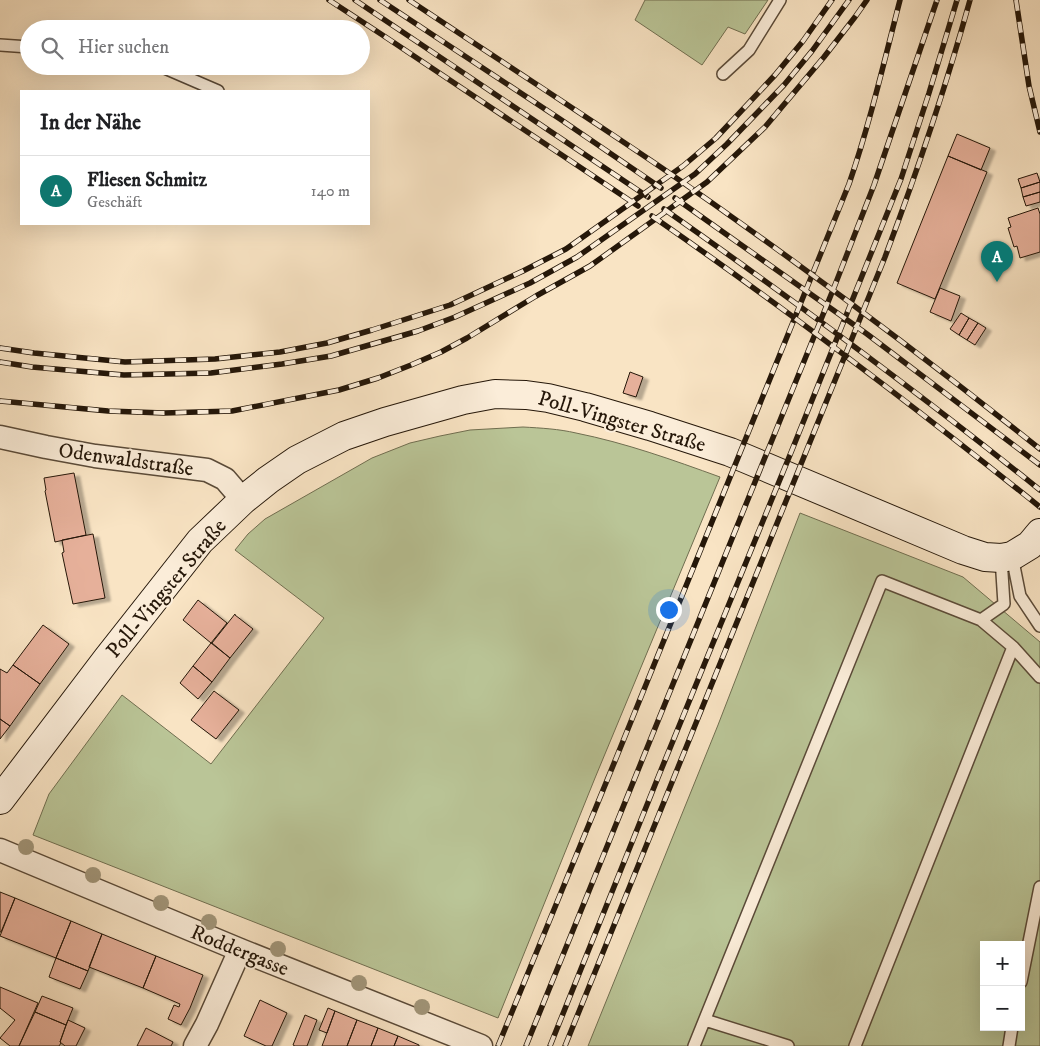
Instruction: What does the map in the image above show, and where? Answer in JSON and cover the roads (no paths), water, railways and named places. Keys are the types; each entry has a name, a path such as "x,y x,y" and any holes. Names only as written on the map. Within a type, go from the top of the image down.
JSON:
{"street":[{"name":"Poll-Vingster Straße","path":"0,800 113,651 200,541 242,500 297,460 344,436 385,422 476,397 495,394 526,394 584,407 650,426 730,452 963,550 985,557 1006,557"},
{"name":"Odenwaldstraße","path":"0,437 95,456 206,470 225,480 242,500"},
{"path":"1006,557 1030,545 1040,533"},
{"name":"Roddergasse","path":"0,850 240,950 481,1046"},
{"path":"195,1046 240,950"}],"lane":[{"path":"723,74 749,50 780,0"},
{"path":"0,44 20,46"},
{"path":"181,75 216,90"},
{"path":"981,620 1004,604 1006,557"},
{"path":"1006,557 1020,596 1040,626"},
{"path":"694,1046 882,581 981,620 1013,648 1040,677"},
{"path":"855,1046 1013,648"},
{"path":"1025,962 1040,887"},
{"path":"705,1020 788,1046"},
{"path":"1009,1046 1011,1031"}],"railway":[{"path":"329,0 360,20"},
{"path":"355,0 648,197"},
{"path":"380,0 661,188"},
{"path":"409,0 662,168 806,270 900,340 1040,449"},
{"path":"0,348 125,362 215,359 280,352 327,343 450,305 566,249 683,166 716,138 775,75 803,41 832,0"},
{"path":"0,362 32,367 124,375 211,373 331,356 418,331 455,317 530,283 577,257 695,174 784,85 812,51 849,0"},
{"path":"0,401 108,411 164,413 232,411 339,390 378,378 441,352 590,266 707,182 765,127 824,57 867,0"},
{"path":"498,1046 849,184 870,115 900,0"},
{"path":"526,1046 835,285 874,185 937,0"},
{"path":"550,1046 901,179 957,0"},
{"path":"565,1046 885,257 930,129 970,0"},
{"path":"1016,0 1029,86 1040,132"},
{"path":"370,27 638,206"},
{"path":"675,198 867,334 1040,465"},
{"path":"664,209 854,346 1040,490"},
{"path":"652,216 849,358 1040,507"}],"place":[{"name":"Fliesen Schmitz","path":"997,282"}]}
